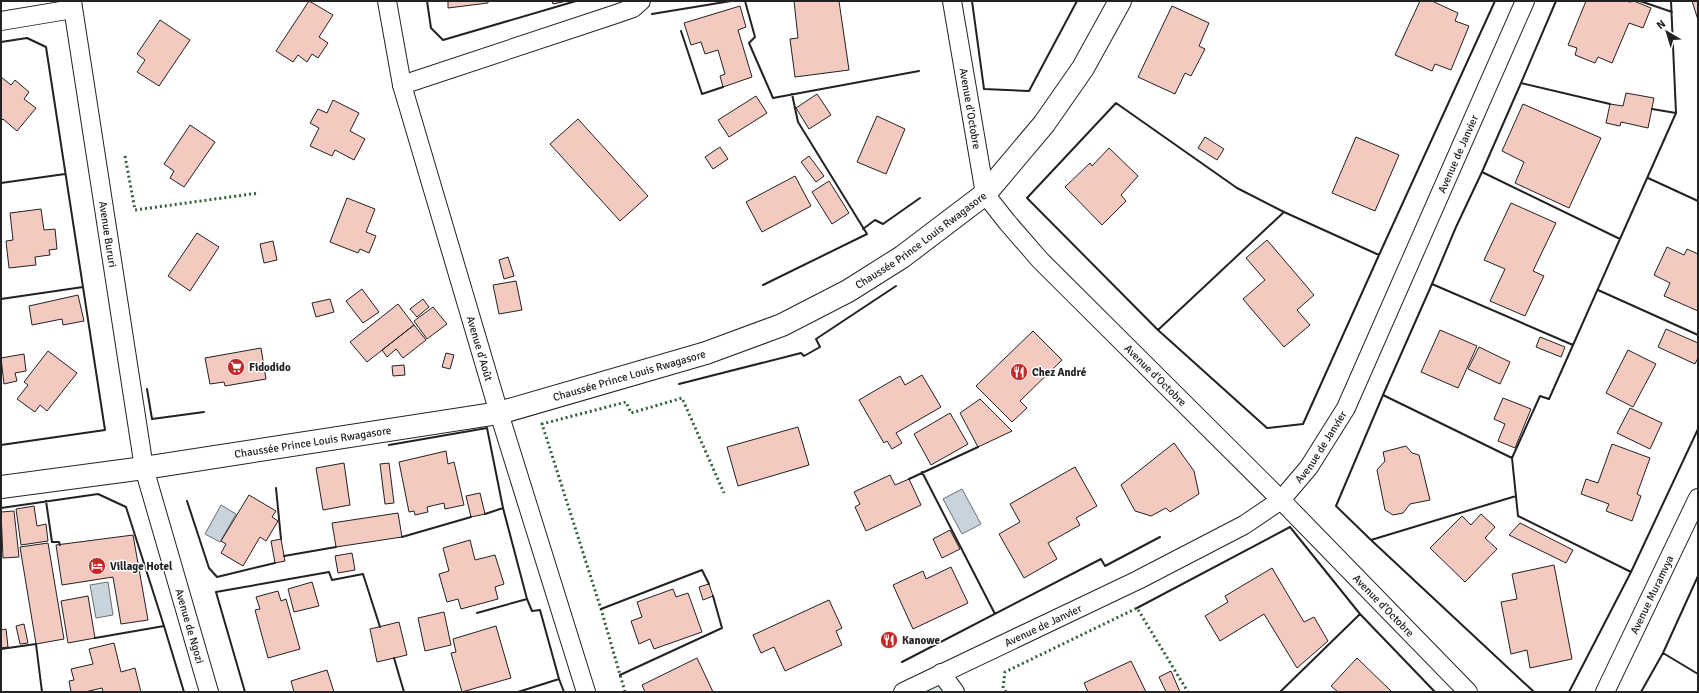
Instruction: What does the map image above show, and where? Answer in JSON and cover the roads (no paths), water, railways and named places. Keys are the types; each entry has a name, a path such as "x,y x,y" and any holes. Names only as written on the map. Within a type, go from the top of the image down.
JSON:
{"street":[{"name":"Avenue d'Août","path":"387,1 402,85 499,413 586,692"},
{"path":"402,85 616,14 633,8 641,1"},
{"name":"Avenue d'Octobre","path":"952,1 985,194 1040,260 1281,500 1468,692"},
{"name":"Chaussée Prince Louis Rwagasore","path":"1,487 144,468 499,413 706,353 782,325 848,291 902,257 985,194 1044,124 1057,106 1082,68 1120,1"},
{"name":"Avenue de Janvier","path":"903,692 1138,580 1244,525 1281,500 1310,467 1346,408 1525,1"},
{"path":"1,21 72,5"},
{"name":"Avenue Bururi","path":"72,5 144,468"},
{"name":"Avenue de Ngozi","path":"144,468 209,692"},
{"name":"Avenue Muramvya","path":"1605,692 1698,498"},
{"path":"941,673 955,692"}],"place":[{"name":"Fidodido","path":"236,367"},
{"name":"Chez André","path":"1019,372"},
{"name":"Village Hotel","path":"97,566"},
{"name":"Kanowe","path":"889,640"}]}
